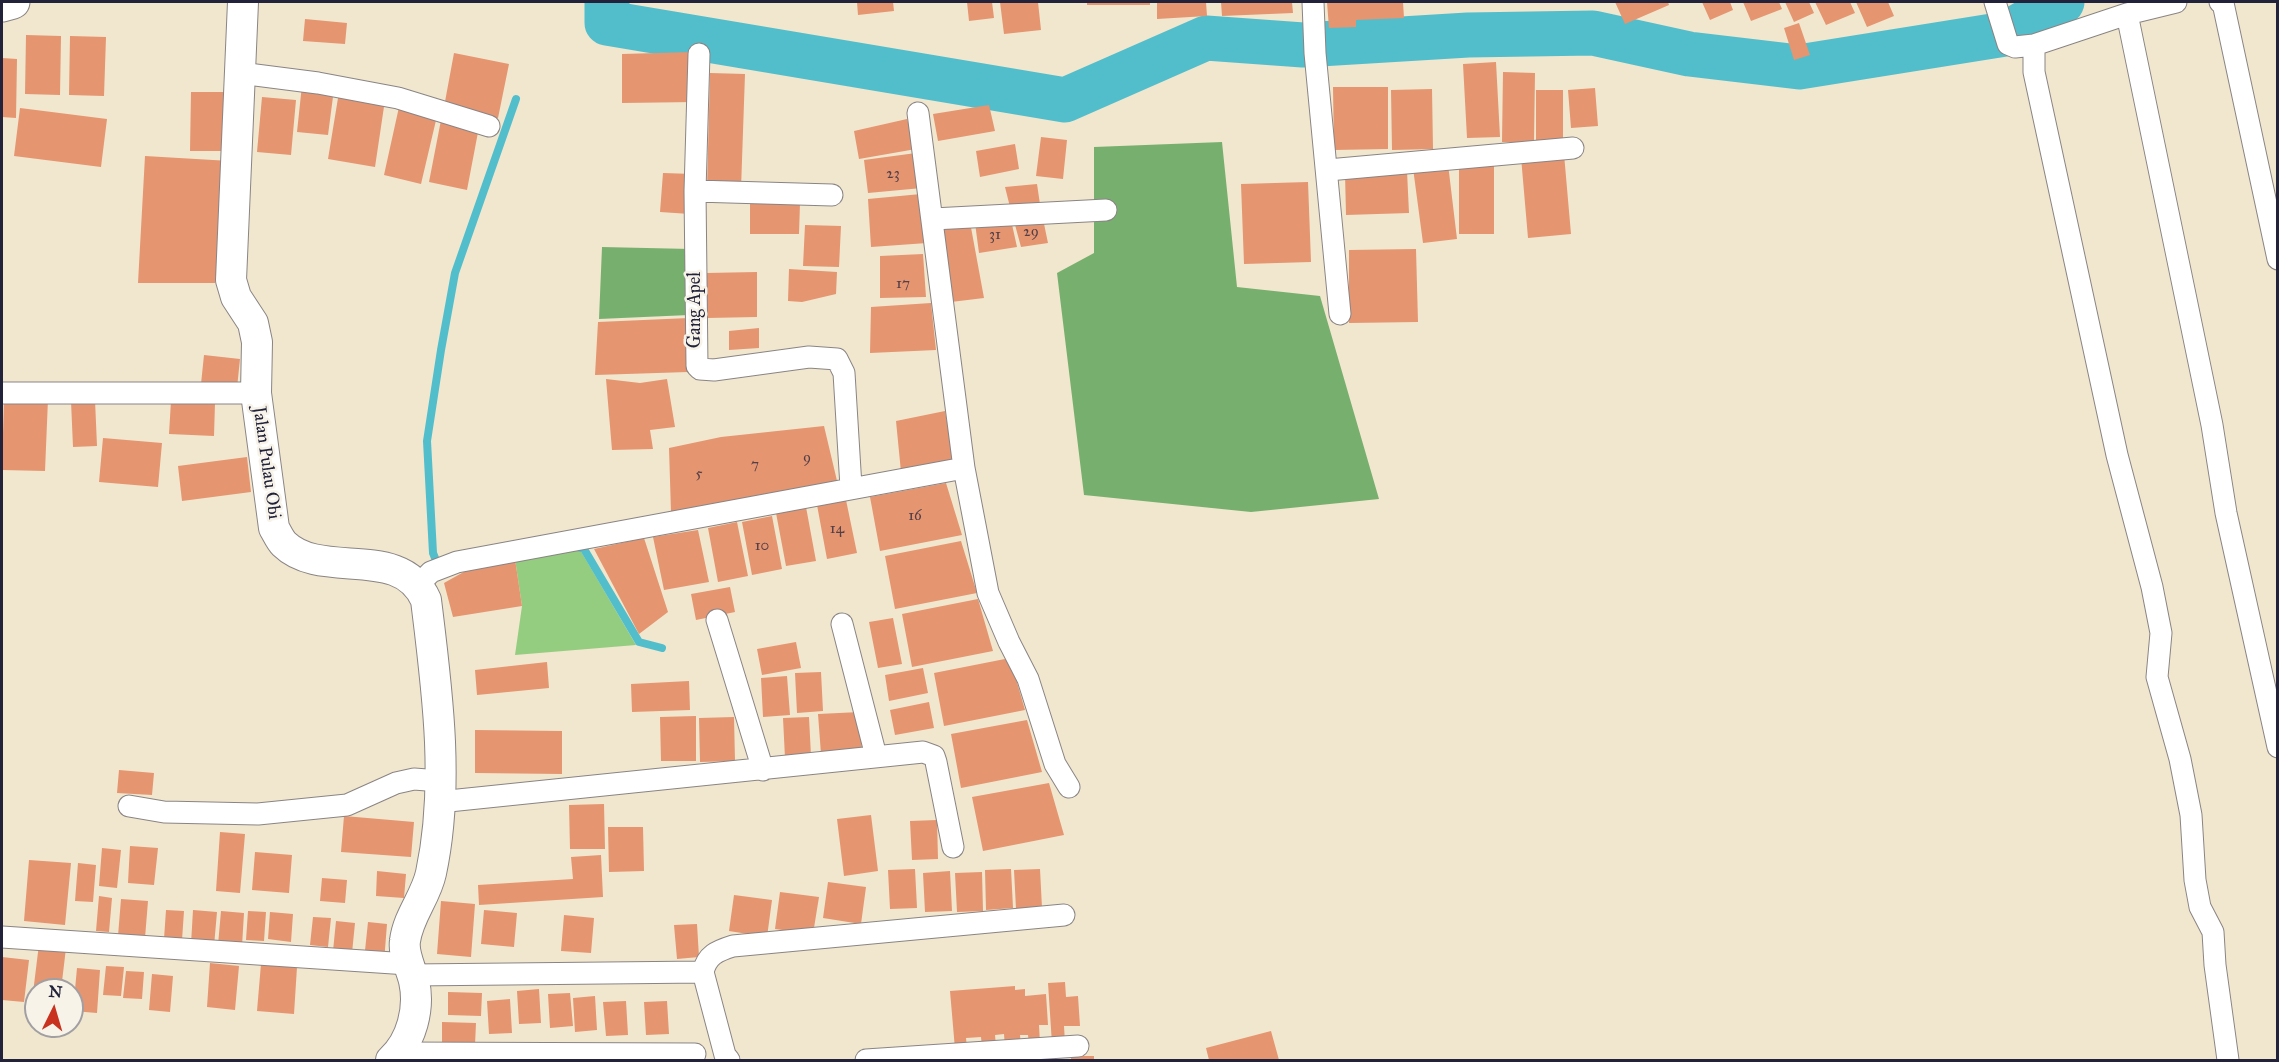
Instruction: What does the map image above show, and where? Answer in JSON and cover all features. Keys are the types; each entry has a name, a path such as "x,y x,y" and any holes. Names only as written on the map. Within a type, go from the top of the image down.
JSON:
{"highway":[{"path":"2,5 13,2"}],"street":[{"name":"Jalan Pulau Obi","path":"243,2 231,280 236,297 253,323 257,342 256,393 274,528 283,543 299,554 404,573 431,574"},
{"path":"1313,2 1315,53 1340,314"},
{"path":"1996,6 2007,43 2015,47 2034,45 2127,14 2176,2"},
{"path":"2220,2 2223,3 2277,259"},
{"path":"2127,14 2212,425 2226,513 2277,747"},
{"path":"2034,45 2034,72 2038,95 2117,455 2152,587 2161,633 2157,677 2180,759 2191,815 2195,880 2200,907 2213,932 2215,965 2228,1060"},
{"name":"Gang Apel","path":"699,54 695,191 697,366 714,370 809,357 837,359 844,373 851,487"},
{"path":"240,73 318,83 398,98 489,126"},
{"path":"918,113 964,468 988,593 1028,679 1055,764 1070,787"},
{"path":"1328,170 1573,148"},
{"path":"695,191 832,195"},
{"path":"933,219 1106,210"},
{"path":"2,393 256,393"},
{"path":"695,1054 395,1057 412,1026 417,1003 404,942 417,904 431,874 440,791 433,659 426,600 431,574 564,543 851,487 964,468"},
{"path":"717,620 763,770"},
{"path":"842,624 876,756"},
{"path":"129,806 164,812 258,814 346,805 396,783 414,779 440,791 763,770 922,752 934,756 953,847"},
{"path":"729,1060 725,1054 703,972 705,963 711,956 733,946 1064,915"},
{"path":"2,937 410,970 703,972"},
{"path":"866,1060 1078,1046"}],"green space":[{"path":"1222,142 1237,287 1320,296 1379,499 1251,512 1084,495 1057,273 1094,253 1094,147"},
{"path":"602,247 691,249 689,315 599,319"},
{"path":"579,548 636,645 515,655 522,606 515,559"}],"building":[{"path":"857,2 893,2 894,11 858,15"},
{"path":"967,2 992,2 994,18 969,21"},
{"path":"1000,2 1038,2 1041,30 1004,34"},
{"path":"1087,2 1150,2 1150,5 1087,5"},
{"path":"1157,2 1206,2 1207,16 1157,19"},
{"path":"1221,2 1292,2 1293,13 1222,16"},
{"path":"1327,2 1403,2 1404,18 1356,20 1356,27 1329,28"},
{"path":"1615,2 1668,2 1669,5 1625,24"},
{"path":"1702,2 1730,2 1733,10 1710,20"},
{"path":"1743,2 1779,2 1782,9 1751,21"},
{"path":"1785,2 1809,2 1814,13 1794,22"},
{"path":"1815,2 1850,2 1855,13 1826,25"},
{"path":"1856,2 1888,2 1894,16 1867,27"},
{"path":"305,19 347,23 345,44 303,41"},
{"path":"1799,23 1810,55 1794,60 1784,28"},
{"path":"26,35 61,36 60,95 25,94"},
{"path":"70,36 106,37 104,96 69,95"},
{"path":"692,52 695,102 622,103 622,54"},
{"path":"454,53 509,64 498,118 444,107"},
{"path":"2,58 17,59 16,118 2,117"},
{"path":"1496,62 1500,137 1467,138 1463,64"},
{"path":"1503,72 1535,73 1534,142 1502,142"},
{"path":"710,73 745,74 741,189 707,188"},
{"path":"302,85 334,89 328,135 297,132"},
{"path":"1333,87 1388,87 1388,149 1334,150"},
{"path":"1595,88 1598,126 1571,128 1568,90"},
{"path":"1432,89 1433,149 1392,150 1391,90"},
{"path":"1536,90 1563,90 1563,140 1536,140"},
{"path":"191,92 227,92 225,151 190,151"},
{"path":"339,92 385,100 375,167 328,159"},
{"path":"262,97 296,100 291,155 257,152"},
{"path":"989,105 995,131 938,141 933,114"},
{"path":"399,107 437,116 421,184 384,175"},
{"path":"20,108 107,119 101,167 14,156"},
{"path":"907,119 916,149 859,159 854,131"},
{"path":"441,120 479,127 467,190 429,182"},
{"path":"1041,137 1067,140 1063,179 1036,176"},
{"path":"1015,144 1019,169 980,177 976,151"},
{"path":"916,153 922,188 868,193 864,160"},
{"path":"1564,154 1571,234 1528,238 1521,157"},
{"path":"145,156 230,161 215,283 138,283"},
{"path":"1459,162 1494,162 1494,234 1459,234"},
{"path":"1448,164 1457,239 1423,243 1413,168"},
{"path":"1407,171 1409,213 1346,215 1345,173"},
{"path":"663,173 693,174 690,214 660,212"},
{"path":"1308,182 1311,262 1244,264 1241,184"},
{"path":"1037,184 1041,211 1011,211 1005,187"},
{"path":"921,194 927,243 871,247 868,199"},
{"path":"750,203 800,203 799,234 750,234"},
{"path":"1043,219 1048,243 1021,247 1014,221"},
{"path":"1011,220 1017,247 979,253 975,223"},
{"path":"970,222 984,298 951,302 940,225"},
{"path":"805,225 841,226 839,267 803,266"},
{"path":"1416,249 1418,322 1349,323 1349,250"},
{"path":"923,254 926,297 880,298 880,256"},
{"path":"789,269 837,272 836,294 802,302 788,301"},
{"path":"757,272 757,317 707,318 706,273"},
{"path":"931,303 936,350 870,353 871,307"},
{"path":"689,318 688,372 595,375 598,322"},
{"path":"759,328 759,348 729,350 729,331"},
{"path":"204,355 240,359 237,388 201,384"},
{"path":"606,379 640,383 667,379 675,427 650,430 653,449 612,450"},
{"path":"4,397 48,399 45,471 2,470"},
{"path":"95,400 97,446 73,447 71,401"},
{"path":"171,401 215,403 214,436 169,434"},
{"path":"945,411 954,461 901,472 896,421"},
{"path":"824,426 838,485 671,512 669,448 721,437"},
{"path":"103,438 162,443 158,487 99,482"},
{"path":"247,457 251,492 182,501 178,466"},
{"path":"946,483 962,535 880,551 870,497"},
{"path":"846,500 857,553 827,559 817,505"},
{"path":"806,507 816,561 786,566 776,513"},
{"path":"772,516 782,569 752,575 742,522"},
{"path":"737,522 748,576 718,582 708,528"},
{"path":"698,530 709,582 664,590 653,537"},
{"path":"644,538 668,612 639,634 594,549"},
{"path":"961,541 977,593 895,609 885,556"},
{"path":"515,559 522,606 453,617 444,583 469,569"},
{"path":"730,587 735,612 696,620 691,594"},
{"path":"978,599 993,651 912,667 902,614"},
{"path":"893,618 902,664 878,668 869,622"},
{"path":"796,642 801,668 762,675 757,649"},
{"path":"1010,658 1025,710 944,726 934,673"},
{"path":"547,662 549,688 477,695 475,670"},
{"path":"923,668 928,693 889,701 885,675"},
{"path":"821,672 823,711 797,713 795,673"},
{"path":"787,676 790,715 763,717 761,678"},
{"path":"689,681 690,710 632,712 631,684"},
{"path":"929,702 934,728 895,735 890,710"},
{"path":"860,712 862,752 821,754 818,714"},
{"path":"696,716 696,761 661,761 660,717"},
{"path":"734,717 735,761 700,762 699,718"},
{"path":"809,717 811,756 785,758 783,718"},
{"path":"1027,720 1042,772 961,788 951,734"},
{"path":"475,730 562,731 562,774 475,773"},
{"path":"119,770 154,773 152,795 117,793"},
{"path":"1049,783 1064,835 983,851 972,797"},
{"path":"604,804 605,849 570,849 569,805"},
{"path":"871,815 878,871 844,876 837,819"},
{"path":"344,816 414,822 411,857 341,852"},
{"path":"937,820 938,859 912,860 910,821"},
{"path":"608,827 643,827 644,871 609,872"},
{"path":"220,832 245,834 240,893 216,891"},
{"path":"130,846 158,848 154,885 128,883"},
{"path":"102,848 121,850 117,888 99,886"},
{"path":"255,852 292,855 289,893 252,890"},
{"path":"601,855 603,897 479,905 478,885 573,879 571,857"},
{"path":"29,860 71,863 65,925 24,921"},
{"path":"78,863 96,865 93,902 75,901"},
{"path":"915,869 917,908 890,909 888,870"},
{"path":"1011,869 1013,908 986,910 985,870"},
{"path":"1040,869 1042,908 1016,909 1014,870"},
{"path":"377,871 406,874 404,898 376,896"},
{"path":"950,871 952,911 925,912 923,873"},
{"path":"982,872 983,911 957,912 955,873"},
{"path":"322,878 347,880 345,903 320,901"},
{"path":"828,882 866,887 861,924 823,918"},
{"path":"780,892 819,897 813,934 775,929"},
{"path":"734,895 772,900 767,937 729,931"},
{"path":"99,896 112,898 109,932 96,931"},
{"path":"121,899 148,901 145,938 118,936"},
{"path":"441,901 475,904 471,957 437,954"},
{"path":"166,910 184,911 182,940 164,939"},
{"path":"193,910 217,912 214,946 191,944"},
{"path":"484,910 517,913 514,947 481,944"},
{"path":"221,911 244,913 242,946 218,945"},
{"path":"248,911 266,912 264,941 246,940"},
{"path":"270,912 293,914 291,942 268,939"},
{"path":"564,915 594,918 591,953 561,951"},
{"path":"313,917 331,918 328,947 310,945"},
{"path":"336,921 355,923 352,953 333,951"},
{"path":"368,922 387,924 384,962 364,960"},
{"path":"697,924 699,957 677,959 674,925"},
{"path":"39,944 66,948 62,978 35,978"},
{"path":"2,957 29,960 27,978 24,978 24,1002 2,1000"},
{"path":"210,963 239,966 235,1010 207,1007"},
{"path":"261,964 297,967 294,1014 257,1011"},
{"path":"106,966 124,967 121,996 103,995"},
{"path":"77,968 100,970 97,1013 84,1012 84,978 76,978"},
{"path":"126,971 144,972 142,999 123,998"},
{"path":"152,974 173,976 170,1012 149,1010"},
{"path":"1065,982 1066,997 1078,996 1080,1026 1064,1026 1065,1043 1052,1044 1048,983"},
{"path":"1015,986 1015,990 1025,989 1025,996 1046,994 1048,1025 1039,1025 1040,1044 1029,1045 1028,1035 1020,1035 1021,1047 1005,1048 1004,1034 995,1035 996,1046 982,1047 981,1037 966,1038 967,1048 955,1049 950,991"},
{"path":"539,989 541,1023 519,1024 517,991"},
{"path":"448,992 482,993 481,1016 448,1015"},
{"path":"570,993 573,1026 550,1028 548,994"},
{"path":"595,996 597,1030 575,1032 573,998"},
{"path":"510,999 512,1033 489,1034 487,1001"},
{"path":"626,1001 628,1035 606,1036 603,1002"},
{"path":"667,1001 669,1034 646,1035 644,1002"},
{"path":"442,1022 476,1023 475,1045 442,1045"},
{"path":"1271,1031 1279,1060 1209,1060 1206,1048"},
{"path":"1071,1056 1094,1056 1094,1060 1071,1060"}],"waterway":[{"path":"607,2 607,23 1065,100 1206,38 1303,45 1468,35 1593,33 1689,54 1799,67 2005,34 2062,2"},
{"path":"439,568 433,553 427,441 441,350 455,273 516,99"},
{"path":"577,547 584,549 639,642 662,648"}]}
